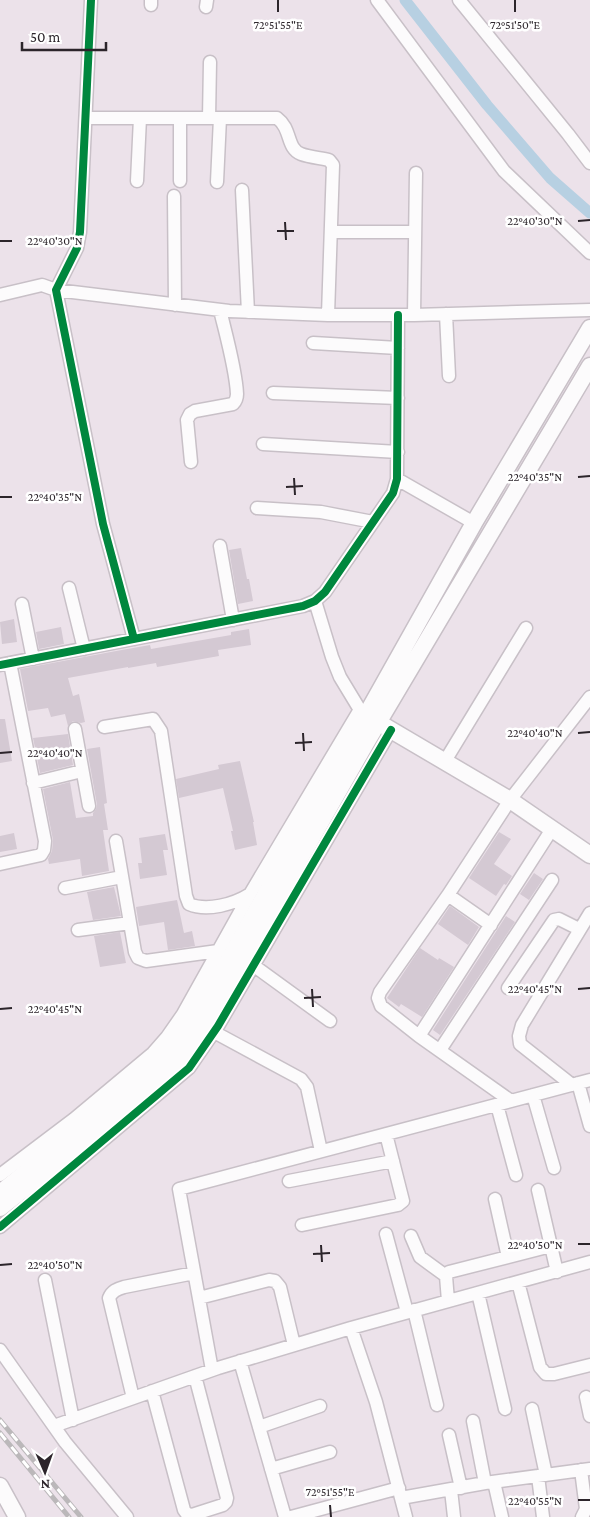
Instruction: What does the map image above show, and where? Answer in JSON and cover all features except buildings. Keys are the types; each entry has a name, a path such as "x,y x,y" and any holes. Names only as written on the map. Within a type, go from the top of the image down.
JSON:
{"main road":[{"path":"373,719 474,523 590,328"},
{"path":"0,1193 160,1063 193,1023 359,740 590,366"},
{"path":"373,719 510,800 590,854"},
{"path":"0,1208 157,1084 190,1049 359,740"},
{"path":"0,1486 17,1517"}],"street":[{"path":"90,0 80,232 76,248 56,290 103,524 134,639"},
{"path":"377,0 504,171 590,253"},
{"path":"459,0 590,163"},
{"path":"210,62 217,182"},
{"path":"86,118 277,118 283,123 292,148 295,151 300,154 329,160 333,165 328,316"},
{"path":"137,181 140,118"},
{"path":"180,118 180,181"},
{"path":"414,315 416,172"},
{"path":"242,190 248,312"},
{"path":"174,196 175,305"},
{"path":"331,232 415,232"},
{"path":"0,295 42,285 56,290 220,310 328,316 590,310"},
{"path":"191,462 187,420 190,414 233,404 236,401 235,380 220,310"},
{"path":"446,314 449,376"},
{"path":"0,864 41,855 44,850 45,841 5,664 303,606 314,601 325,592 392,493 397,479 398,315"},
{"path":"313,343 398,348"},
{"path":"273,393 398,398"},
{"path":"263,444 398,452"},
{"path":"397,479 474,523"},
{"path":"257,508 321,512 373,522"},
{"path":"220,546 233,620"},
{"path":"69,588 84,649"},
{"path":"314,601 340,677 373,719"},
{"path":"22,604 33,659"},
{"path":"445,761 526,628"},
{"path":"511,1101 419,1036 381,1006 378,998 380,992 448,895 510,800 590,697"},
{"path":"104,727 152,719 161,731 186,896 189,904 197,907 223,905 250,894"},
{"path":"0,1175 74,1119 153,1053 183,1014 250,894 373,719"},
{"path":"0,1227 189,1068 214,1032 253,966 373,719"},
{"path":"75,729 88,806"},
{"path":"33,783 82,771"},
{"path":"419,1036 552,829"},
{"path":"116,841 135,952 138,958 146,960 218,951"},
{"path":"65,888 122,877"},
{"path":"440,1050 552,880"},
{"path":"448,895 491,925"},
{"path":"590,913 522,1025 519,1036 520,1044 580,1083 590,1126"},
{"path":"508,988 554,920 558,919 579,929"},
{"path":"78,930 130,923"},
{"path":"253,966 330,1021"},
{"path":"214,1032 301,1079 307,1087 321,1151"},
{"path":"212,1370 179,1189 580,1083"},
{"path":"533,1095 554,1168"},
{"path":"498,1105 516,1175"},
{"path":"302,1225 398,1205 403,1201 386,1134"},
{"path":"289,1181 393,1161"},
{"path":"538,1190 557,1272"},
{"path":"495,1199 508,1256"},
{"path":"386,1234 411,1311 437,1404"},
{"path":"411,1236 420,1257 446,1276"},
{"path":"448,1301 446,1276 454,1269 551,1246"},
{"path":"54,1426 240,1361 350,1328 590,1262"},
{"path":"133,1398 109,1298 110,1294 124,1287 194,1273"},
{"path":"44,1280 73,1420"},
{"path":"199,1298 269,1280 275,1281 280,1287 294,1345"},
{"path":"518,1282 540,1367 546,1374 554,1374 590,1365"},
{"path":"478,1293 505,1409"},
{"path":"350,1328 376,1402 406,1517"},
{"path":"0,1350 54,1426 127,1517"},
{"path":"240,1361 285,1517"},
{"path":"152,1391 184,1510 187,1514 192,1515 222,1505 226,1502 227,1498 195,1376"},
{"path":"586,1397 590,1416"},
{"path":"259,1427 320,1406"},
{"path":"532,1409 542,1476 544,1517"},
{"path":"473,1421 490,1483 502,1517"},
{"path":"449,1435 456,1488 454,1517"},
{"path":"271,1469 330,1452"},
{"path":"292,1517 400,1493 456,1488 586,1470 586,1509 582,1517"}],"waterway":[{"path":"405,0 487,105 550,178 590,213"}],"railway":[{"path":"0,1420 81,1517"},
{"path":"0,1433 69,1517"}],"cycle path":[{"path":"91,0 80,232 77,248 56,290 103,524 134,639"},
{"path":"0,665 303,606 315,601 325,592 393,493 397,479 398,315"},
{"path":"0,1227 189,1068 218,1026 391,730"}]}
